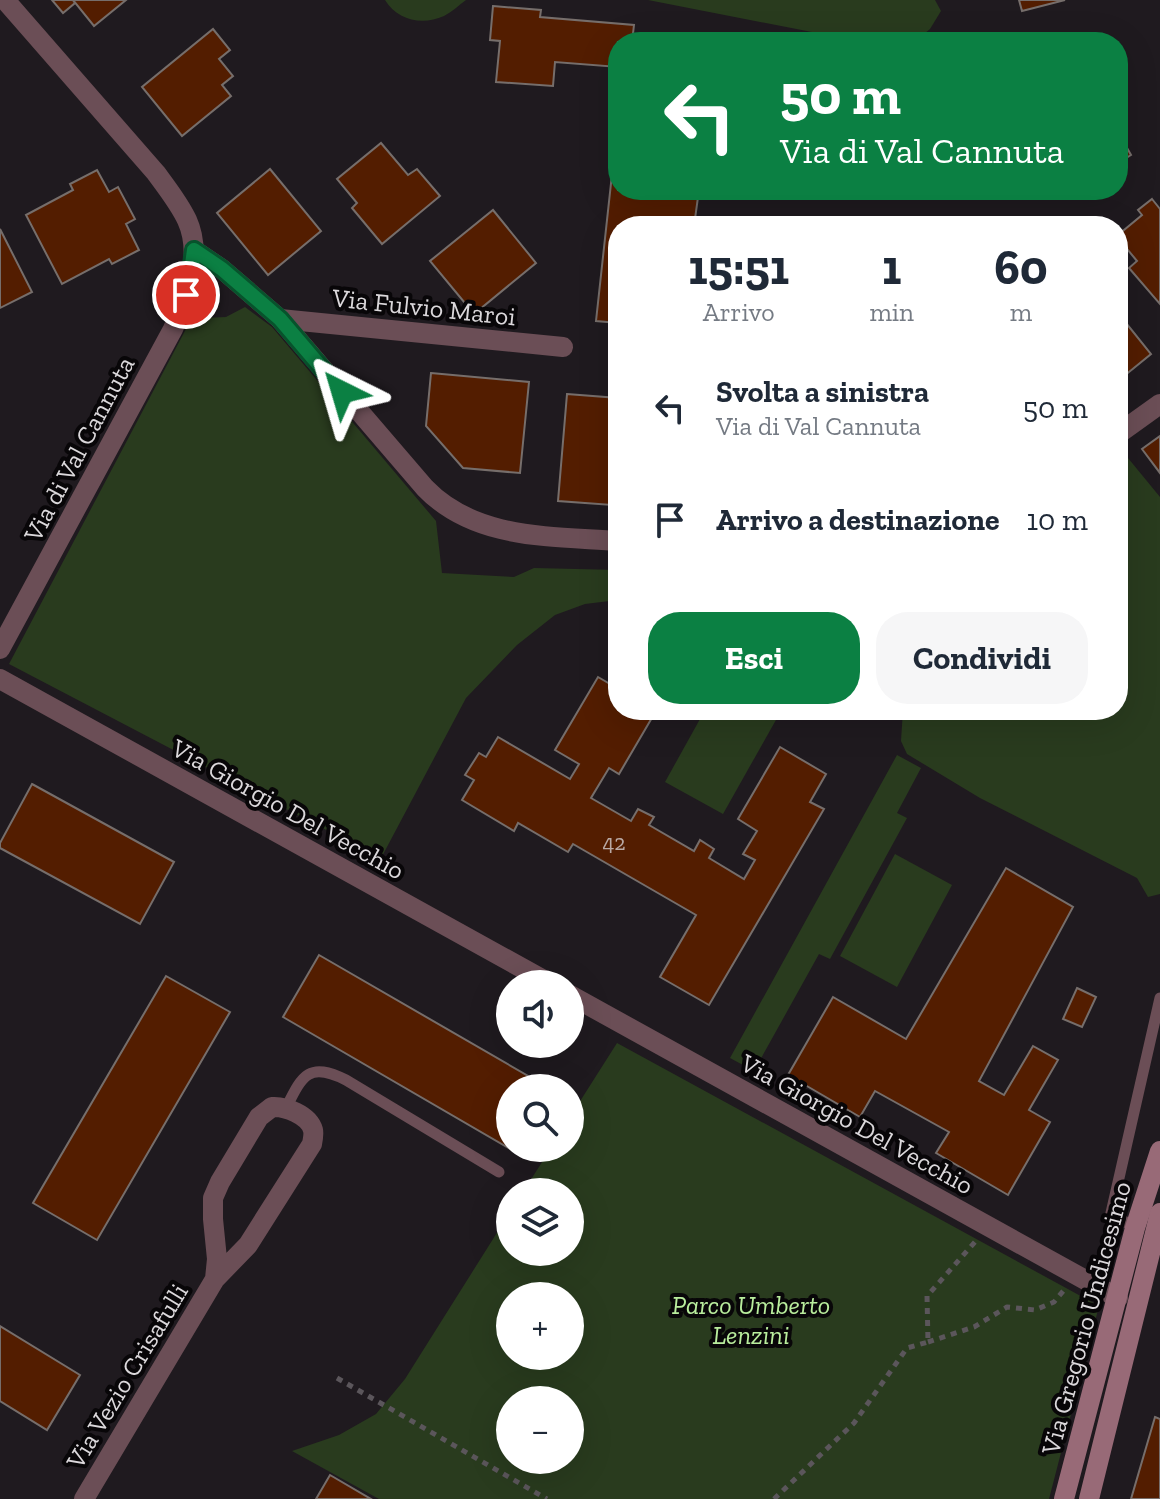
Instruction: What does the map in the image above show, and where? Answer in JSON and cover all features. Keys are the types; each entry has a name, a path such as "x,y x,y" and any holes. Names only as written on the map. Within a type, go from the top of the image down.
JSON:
{"street":[{"name":"Via di Val Cannuta","path":"0,649 168,339 186,295 194,250 188,222 156,173 5,0"},
{"path":"194,250 222,269 280,319 425,488 448,509 474,522 508,531 608,540"},
{"name":"Via Fulvio Maroi","path":"280,319 563,347"},
{"path":"1128,427 1160,404"},
{"name":"Via Giorgio Del Vecchio","path":"0,679 526,970"},
{"name":"Via Giorgio Del Vecchio","path":"584,1003 1118,1298"},
{"path":"215,1279 212,1209 215,1191 259,1117 272,1107 286,1108"},
{"name":"Via Vezio Crisafulli","path":"84,1499 215,1279 248,1245 312,1144 313,1129 308,1122 286,1108"},
{"name":"Via Gregorio Undicesimo","path":"1064,1499 1135,1228 1160,1151"},
{"name":"Via Gregorio Undicesimo","path":"1089,1499 1155,1255 1160,1213"}],"lane":[{"path":"1135,1228 1111,1213 1160,998"},
{"path":"286,1108 297,1086 308,1074 324,1071 346,1080 499,1172"}],"path":[{"path":"928,1342 927,1296 988,1226"},
{"path":"774,1499 854,1423 907,1348 974,1327 1007,1307 1035,1310 1054,1302 1066,1288 1059,1265"},
{"path":"337,1378 547,1499"}],"green space":[{"path":"385,0 466,0 444,16 419,21 396,12"},
{"path":"648,0 935,0 941,11 926,32 812,32"},
{"path":"245,307 272,327 436,521 442,573 514,577 534,568 608,570 608,601 585,604 555,615 517,645 466,698 379,862 357,846 9,664 186,329 201,318 226,317"},
{"path":"1128,458 1160,497 1160,894 1148,897 1137,878 980,798 907,754 901,741 902,720 1128,720"},
{"path":"699,720 776,720 723,814 665,782"},
{"path":"897,755 921,768 897,813 907,818 830,959 819,954 754,1071 730,1058"},
{"path":"895,854 952,885 897,987 840,956"},
{"name":"Parco Umberto Lenzini","path":"617,1043 1099,1306 1049,1499 379,1499 292,1451 339,1435 376,1414 405,1379 496,1234 496,1266 584,1266 584,1178 532,1178 542,1162 584,1162 584,1095"}],"building":[{"path":"52,0 73,0 75,3 63,13"},
{"path":"73,0 126,0 94,26"},
{"path":"1019,0 1065,0 1022,11"},
{"path":"493,6 541,10 540,17 634,25 633,32 608,32 608,66 555,62 553,86 496,82 500,41 490,40"},
{"path":"213,29 230,50 219,59 233,76 222,85 231,96 182,136 142,87"},
{"path":"381,143 408,175 417,169 440,196 382,244 352,208 357,203 337,179"},
{"path":"270,169 321,231 268,275 217,213"},
{"path":"97,170 109,192 118,187 135,219 126,224 139,250 112,264 109,259 62,284 26,215 73,190 70,184"},
{"path":"1152,199 1160,209 1160,304 1129,268 1137,261 1128,250 1128,227 1142,215 1138,210"},
{"path":"609,200 698,200 695,216 608,216 608,322 596,321"},
{"path":"493,210 536,263 474,314 430,261"},
{"path":"0,229 32,292 0,308"},
{"path":"1128,325 1151,354 1128,373"},
{"path":"431,373 529,382 520,473 463,468 426,426"},
{"path":"567,394 608,397 608,505 558,501"},
{"path":"1160,436 1160,473 1142,449"},
{"path":"598,677 608,683 608,720 651,720 619,774 609,768 591,798 631,821 638,809 654,817 649,825 694,851 700,840 714,849 709,858 744,879 755,860 743,854 757,831 738,819 780,747 826,774 810,802 824,809 709,1005 660,977 696,915 573,844 568,852 518,823 514,831 462,800 474,780 465,775 479,753 486,757 498,737 570,779 579,764 555,750"},
{"path":"32,784 174,862 140,924 0,848"},
{"path":"1006,868 1073,907 979,1081 1004,1095 1033,1046 1058,1060 1029,1110 1050,1122 1008,1195 936,1153 949,1132 875,1091 860,1117 788,1075 833,997 906,1039"},
{"path":"319,955 525,1074 496,1074 496,1141 283,1017"},
{"path":"166,976 230,1012 97,1240 33,1203"},
{"path":"1077,988 1096,997 1082,1027 1063,1019"},
{"path":"0,1326 80,1375 47,1430 0,1401"},
{"path":"1155,1417 1160,1419 1160,1499 1131,1499"},
{"path":"330,1475 371,1499 316,1499"}],"route":[{"path":"186,295 194,250 222,269 280,319 342,392"}]}
